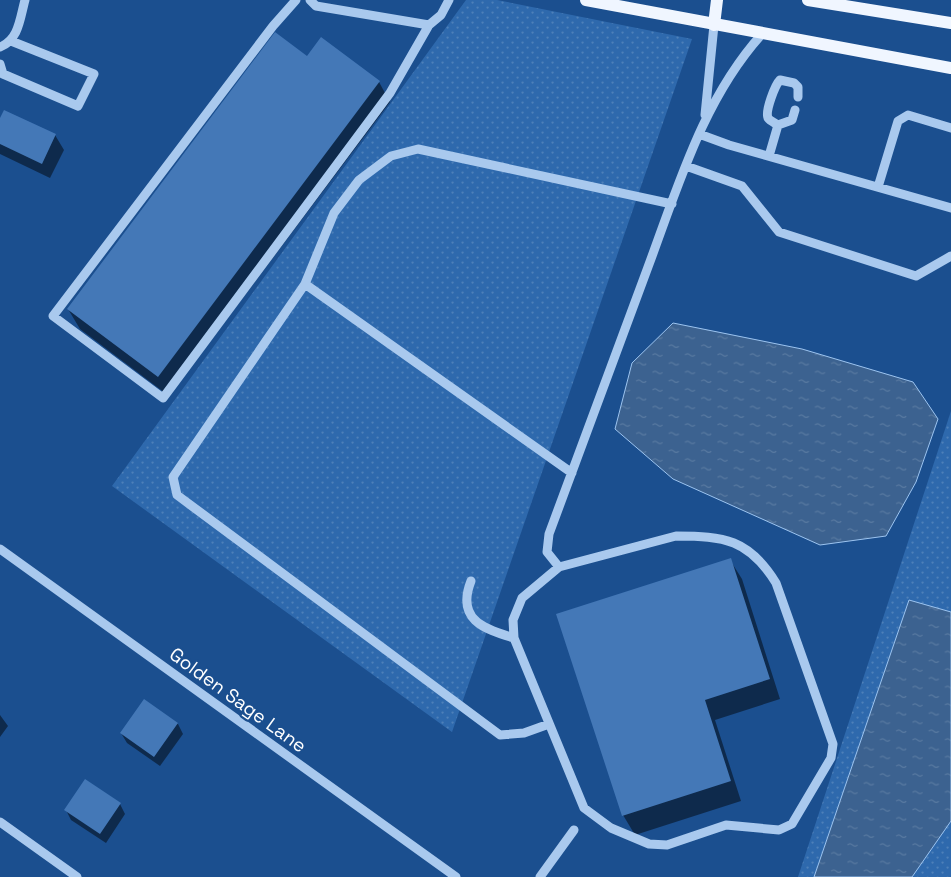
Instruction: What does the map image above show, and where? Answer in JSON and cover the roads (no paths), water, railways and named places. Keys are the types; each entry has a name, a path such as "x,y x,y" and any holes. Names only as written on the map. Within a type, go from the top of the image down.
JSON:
{"main road":[{"path":"586,0 951,68"},
{"path":"714,25 717,0"},
{"path":"808,0 951,23"}],"street":[{"path":"0,48 15,36 25,0"},
{"path":"296,0 273,26 53,316 163,398 390,93 429,25 441,15 449,0"},
{"path":"310,0 316,6 429,25"},
{"path":"704,121 714,25"},
{"path":"559,567 547,552 549,534 686,166 704,121 743,55 762,34"},
{"path":"0,64 3,74 78,106 94,74 11,41"},
{"path":"778,125 769,118 768,114 775,85 780,80 794,83 798,87 798,97"},
{"path":"778,125 792,120 794,110"},
{"path":"878,187 898,121 908,116 951,128"},
{"path":"769,156 778,125"},
{"path":"699,134 951,208"},
{"path":"549,724 524,733 500,735 177,495 173,477 305,284 334,213 359,180 391,156 418,149 672,204"},
{"path":"686,166 742,186 779,232 916,276 951,256"},
{"path":"305,284 572,473"},
{"path":"676,536 712,536 744,547 764,564 776,583 832,744 831,758 792,824 779,830 726,824 667,845 649,844 611,828 584,808 549,724 514,638 513,620 522,598 559,567 676,536"},
{"name":"Golden Sage Lane","path":"0,548 456,877"},
{"path":"470,581 465,595 472,619 489,631 514,638"},
{"path":"0,822 77,877"},
{"path":"540,877 574,830"}],"water":[{"path":"673,323 802,349 913,382 938,419 916,482 886,536 820,545 673,479 615,429 632,363"},
{"path":"909,600 951,612 951,821 912,877 814,877"}]}
